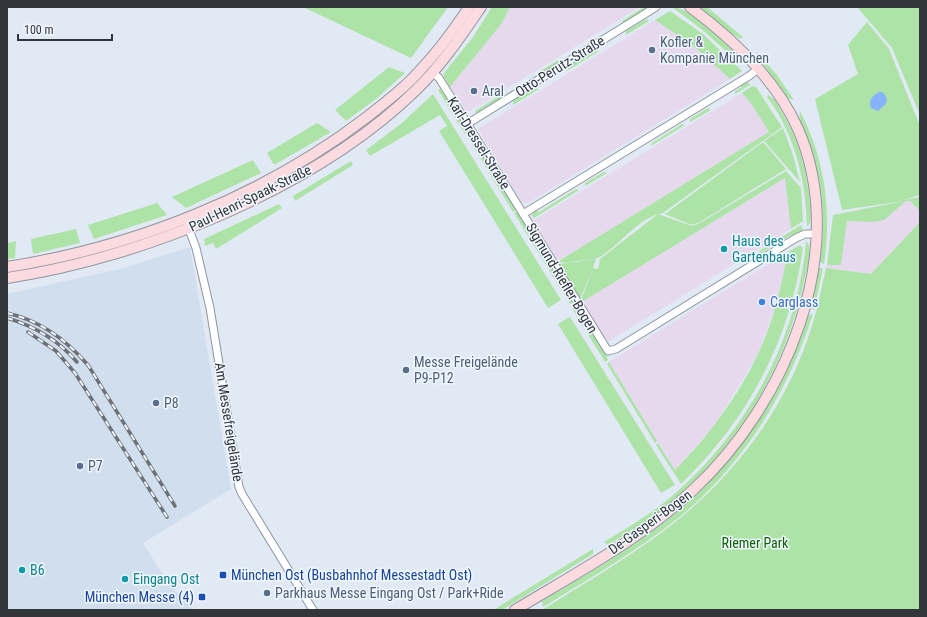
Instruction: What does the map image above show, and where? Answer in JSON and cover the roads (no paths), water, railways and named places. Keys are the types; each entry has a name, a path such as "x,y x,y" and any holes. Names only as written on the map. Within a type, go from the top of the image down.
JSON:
{"main road":[{"name":"Paul-Henri-Spaak-Straße","path":"7,267 48,260 102,246 184,218 274,177 344,134 388,101 423,68 452,32 469,7"},
{"name":"Paul-Henri-Spaak-Straße","path":"7,278 91,261 142,245 189,228 229,211 280,186 351,143 395,110 433,73 460,38 481,7"},
{"name":"De-Gasperi-Bogen","path":"515,610 611,551 669,512 714,470 739,440 774,385 786,359 808,296 817,234 816,201 813,174 803,142 784,104 758,68 725,36 690,7"}],"street":[{"name":"Otto-Perutz-Straße","path":"467,124 654,8"},
{"name":"Sigmund-Riefler-Bogen","path":"758,68 745,79 523,214 608,350 616,349 796,238 805,234 817,234"},
{"name":"Karl-Dressel-Straße","path":"433,73 439,78 523,214"},
{"name":"Am Messefreigelände","path":"184,218 189,228 204,278 239,487 313,610"}],"water":[{"path":"879,92 883,92 887,99 886,104 878,111 871,108 870,100"}],"railway":[{"path":"7,313 31,321 52,332 88,365 175,506"},
{"path":"7,318 27,325 45,335 62,347 77,362"},
{"path":"28,332 56,351 75,373 167,517"}],"place":[{"name":"Kofler & Kompanie München","path":"652,50"},
{"name":"Aral","path":"474,91"},
{"name":"Haus des Gartenbaus","path":"724,249"},
{"name":"Carglass","path":"762,302"},
{"name":"Messe Freigelände P9-P12","path":"406,370"},
{"name":"P8","path":"156,403"},
{"name":"P7","path":"80,466"},
{"name":"B6","path":"22,570"},
{"name":"München Ost (Busbahnhof Messestadt Ost)","path":"223,575"},
{"name":"Eingang Ost","path":"125,579"},
{"name":"Parkhaus Messe Eingang Ost / Park+Ride","path":"267,593"},
{"name":"München Messe (4)","path":"202,597"}],"park label":[{"name":"Riemer Park","path":"755,543"}]}
